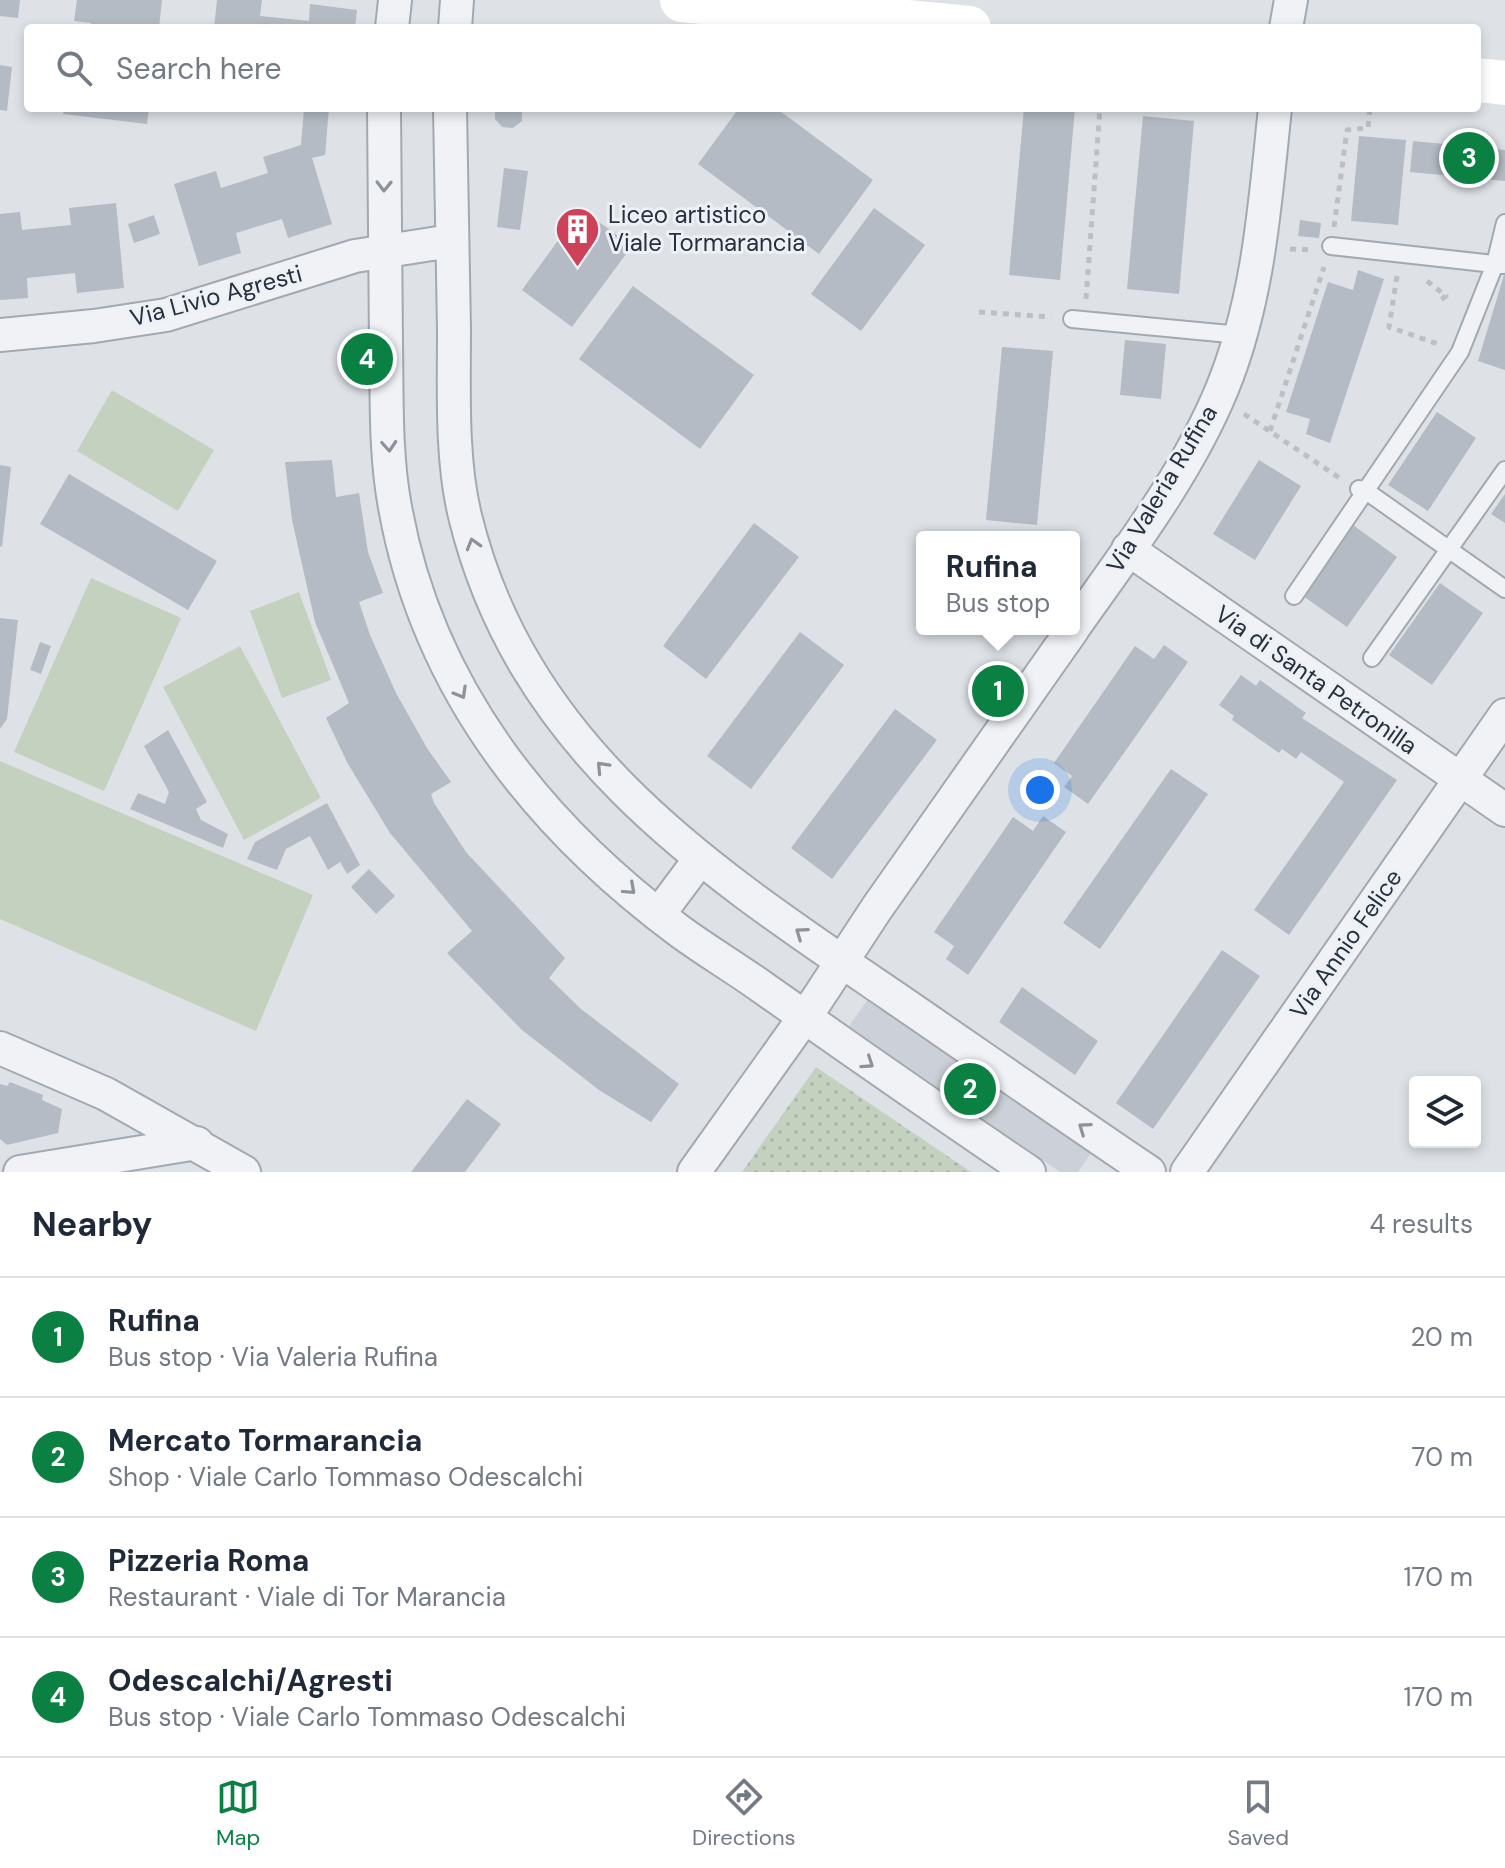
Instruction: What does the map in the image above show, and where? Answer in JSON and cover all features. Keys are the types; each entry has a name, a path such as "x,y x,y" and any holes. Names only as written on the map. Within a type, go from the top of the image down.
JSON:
{"street":[{"path":"392,24 395,0"},
{"path":"455,24 457,0"},
{"path":"682,0 846,8 944,24"},
{"path":"1287,24 1291,0"},
{"path":"1481,80 1505,83"},
{"path":"384,112 383,250 388,431 394,504 409,567 438,651 464,698 524,786 571,835 659,914 1029,1172"},
{"path":"450,112 457,469 465,519 487,589 517,652 560,717 595,761 700,859 842,961 1149,1172"},
{"name":"Via Valeria Rufina","path":"1080,618 1128,549 1200,433 1222,390 1240,335 1261,246 1275,112"},
{"name":"Via Livio Agresti","path":"0,335 108,325 166,315 383,250 451,241"},
{"name":"Via di Santa Petronilla","path":"1128,549 1505,810"},
{"name":"Via Valeria Rufina","path":"694,1172 1068,635"},
{"name":"Via Annio Felice","path":"1187,1172 1505,715"},
{"path":"659,914 700,859"},
{"path":"0,1048 90,1086 197,1143 244,1172"},
{"path":"20,1172 197,1143"}],"lane":[{"path":"1294,596 1357,487 1460,352 1500,265 1505,223"},
{"path":"1331,246 1500,265"},
{"path":"1078,320 1240,335"},
{"path":"1372,658 1505,470"},
{"path":"1357,487 1450,548 1505,589"}],"path":[{"path":"979,312 1078,320 1100,112"},
{"path":"1400,253 1389,327 1460,352"},
{"path":"1244,414 1357,487"}],"shaded area":[{"path":"868,999 1091,1153 1078,1172 1060,1172 849,1026"}],"green space":[{"path":"112,390 214,450 178,511 77,451"},
{"path":"91,578 181,618 104,791 14,752"},
{"path":"299,592 331,680 282,698 250,611"},
{"path":"240,646 321,798 244,840 163,687"},
{"path":"0,761 313,895 256,1031 0,919"},
{"path":"816,1067 971,1172 742,1172"}],"building":[{"path":"0,0 20,0 18,18 0,16"},
{"path":"77,0 162,0 159,24 91,24 74,21"},
{"path":"217,0 262,0 260,16 309,21 310,4 357,10 355,24 214,24"},
{"path":"0,65 12,67 7,111 0,110"},
{"path":"63,112 148,112 147,124"},
{"path":"304,112 329,112 325,155 312,158 332,224 288,238 282,219 236,233 241,253 199,266 174,184 216,171 221,188 268,173 263,157 301,145"},
{"path":"495,112 522,112 522,121 513,128 502,127 495,119"},
{"path":"736,112 781,112 873,180 819,254 698,164"},
{"path":"1024,112 1075,112 1060,280 1009,275"},
{"path":"1143,116 1194,121 1179,294 1127,289"},
{"path":"1359,136 1406,140 1398,225 1351,221"},
{"path":"1413,141 1505,150 1505,181 1410,172"},
{"path":"504,168 528,171 520,230 497,227"},
{"path":"116,203 124,288 77,293 75,273 27,278 28,298 0,300 0,214 20,212 22,230 71,225 69,208"},
{"path":"874,208 925,245 861,331 811,294"},
{"name":"Liceo artistico Viale Tormarancia","path":"581,209 632,246 572,327 522,290"},
{"path":"154,215 160,234 134,243 128,224"},
{"path":"1300,220 1321,223 1319,238 1298,236"},
{"path":"1358,270 1384,279 1330,443 1306,434 1310,419 1286,412 1328,282 1353,290"},
{"path":"1505,275 1505,370 1478,361"},
{"path":"633,286 754,375 700,449 579,359"},
{"path":"1125,340 1166,344 1161,399 1120,395"},
{"path":"1002,347 1053,351 1037,525 986,520"},
{"path":"1437,412 1476,438 1428,511 1388,485"},
{"path":"332,460 336,497 359,493 368,552 383,593 359,602 370,635 396,693 427,748 451,782 431,794 434,803 466,852 565,958 549,978 581,1009 679,1084 651,1122 599,1090 522,1030 447,953 472,931 390,833 348,764 326,718 349,703 315,622 292,520 285,462"},
{"path":"1259,460 1301,486 1255,560 1213,534"},
{"path":"0,465 11,467 2,547 0,546"},
{"path":"69,474 217,561 188,610 40,524"},
{"path":"1505,494 1505,523 1491,514"},
{"path":"754,523 799,557 706,679 663,646"},
{"path":"1353,525 1397,557 1347,627 1303,596"},
{"path":"1440,583 1483,613 1432,685 1389,655"},
{"path":"0,618 18,620 7,719 0,729"},
{"path":"800,632 844,665 751,789 707,756"},
{"path":"40,642 51,646 41,674 30,670"},
{"path":"1164,645 1188,662 1088,804 1064,787 1072,776 1054,763 1135,646 1154,659"},
{"path":"1241,675 1256,686 1260,680 1306,713 1302,718 1397,780 1289,935 1254,910 1344,782 1301,752 1296,759 1282,749 1279,753 1232,720 1234,716 1219,705"},
{"path":"895,709 937,740 832,879 791,848"},
{"path":"168,730 207,802 196,809 201,820 228,834 223,848 130,809 138,793 165,804 169,792 144,746"},
{"path":"1171,769 1208,794 1100,949 1063,923"},
{"path":"327,803 360,865 347,874 340,862 328,870 310,836 286,849 277,870 247,859 255,842"},
{"path":"1043,816 1066,832 968,975 946,959 954,946 934,932 1013,817 1033,831"},
{"path":"369,869 395,896 376,914 351,887"},
{"path":"1222,950 1260,976 1153,1129 1116,1103"},
{"path":"1022,987 1098,1041 1075,1075 999,1022"},
{"path":"10,1082 43,1095 42,1100 62,1109 58,1133 7,1145 0,1139 0,1084 7,1086"},
{"path":"467,1099 501,1124 465,1172 411,1172"}],"place":[{"name":"Pizzeria Roma","path":"1469,158"},
{"name":"Liceo artistico Viale Tormarancia","path":"577,268"},
{"name":"Odescalchi/Agresti","path":"367,359"},
{"name":"Rufina","path":"998,691"},
{"name":"Mercato Tormarancia","path":"970,1089"}]}
